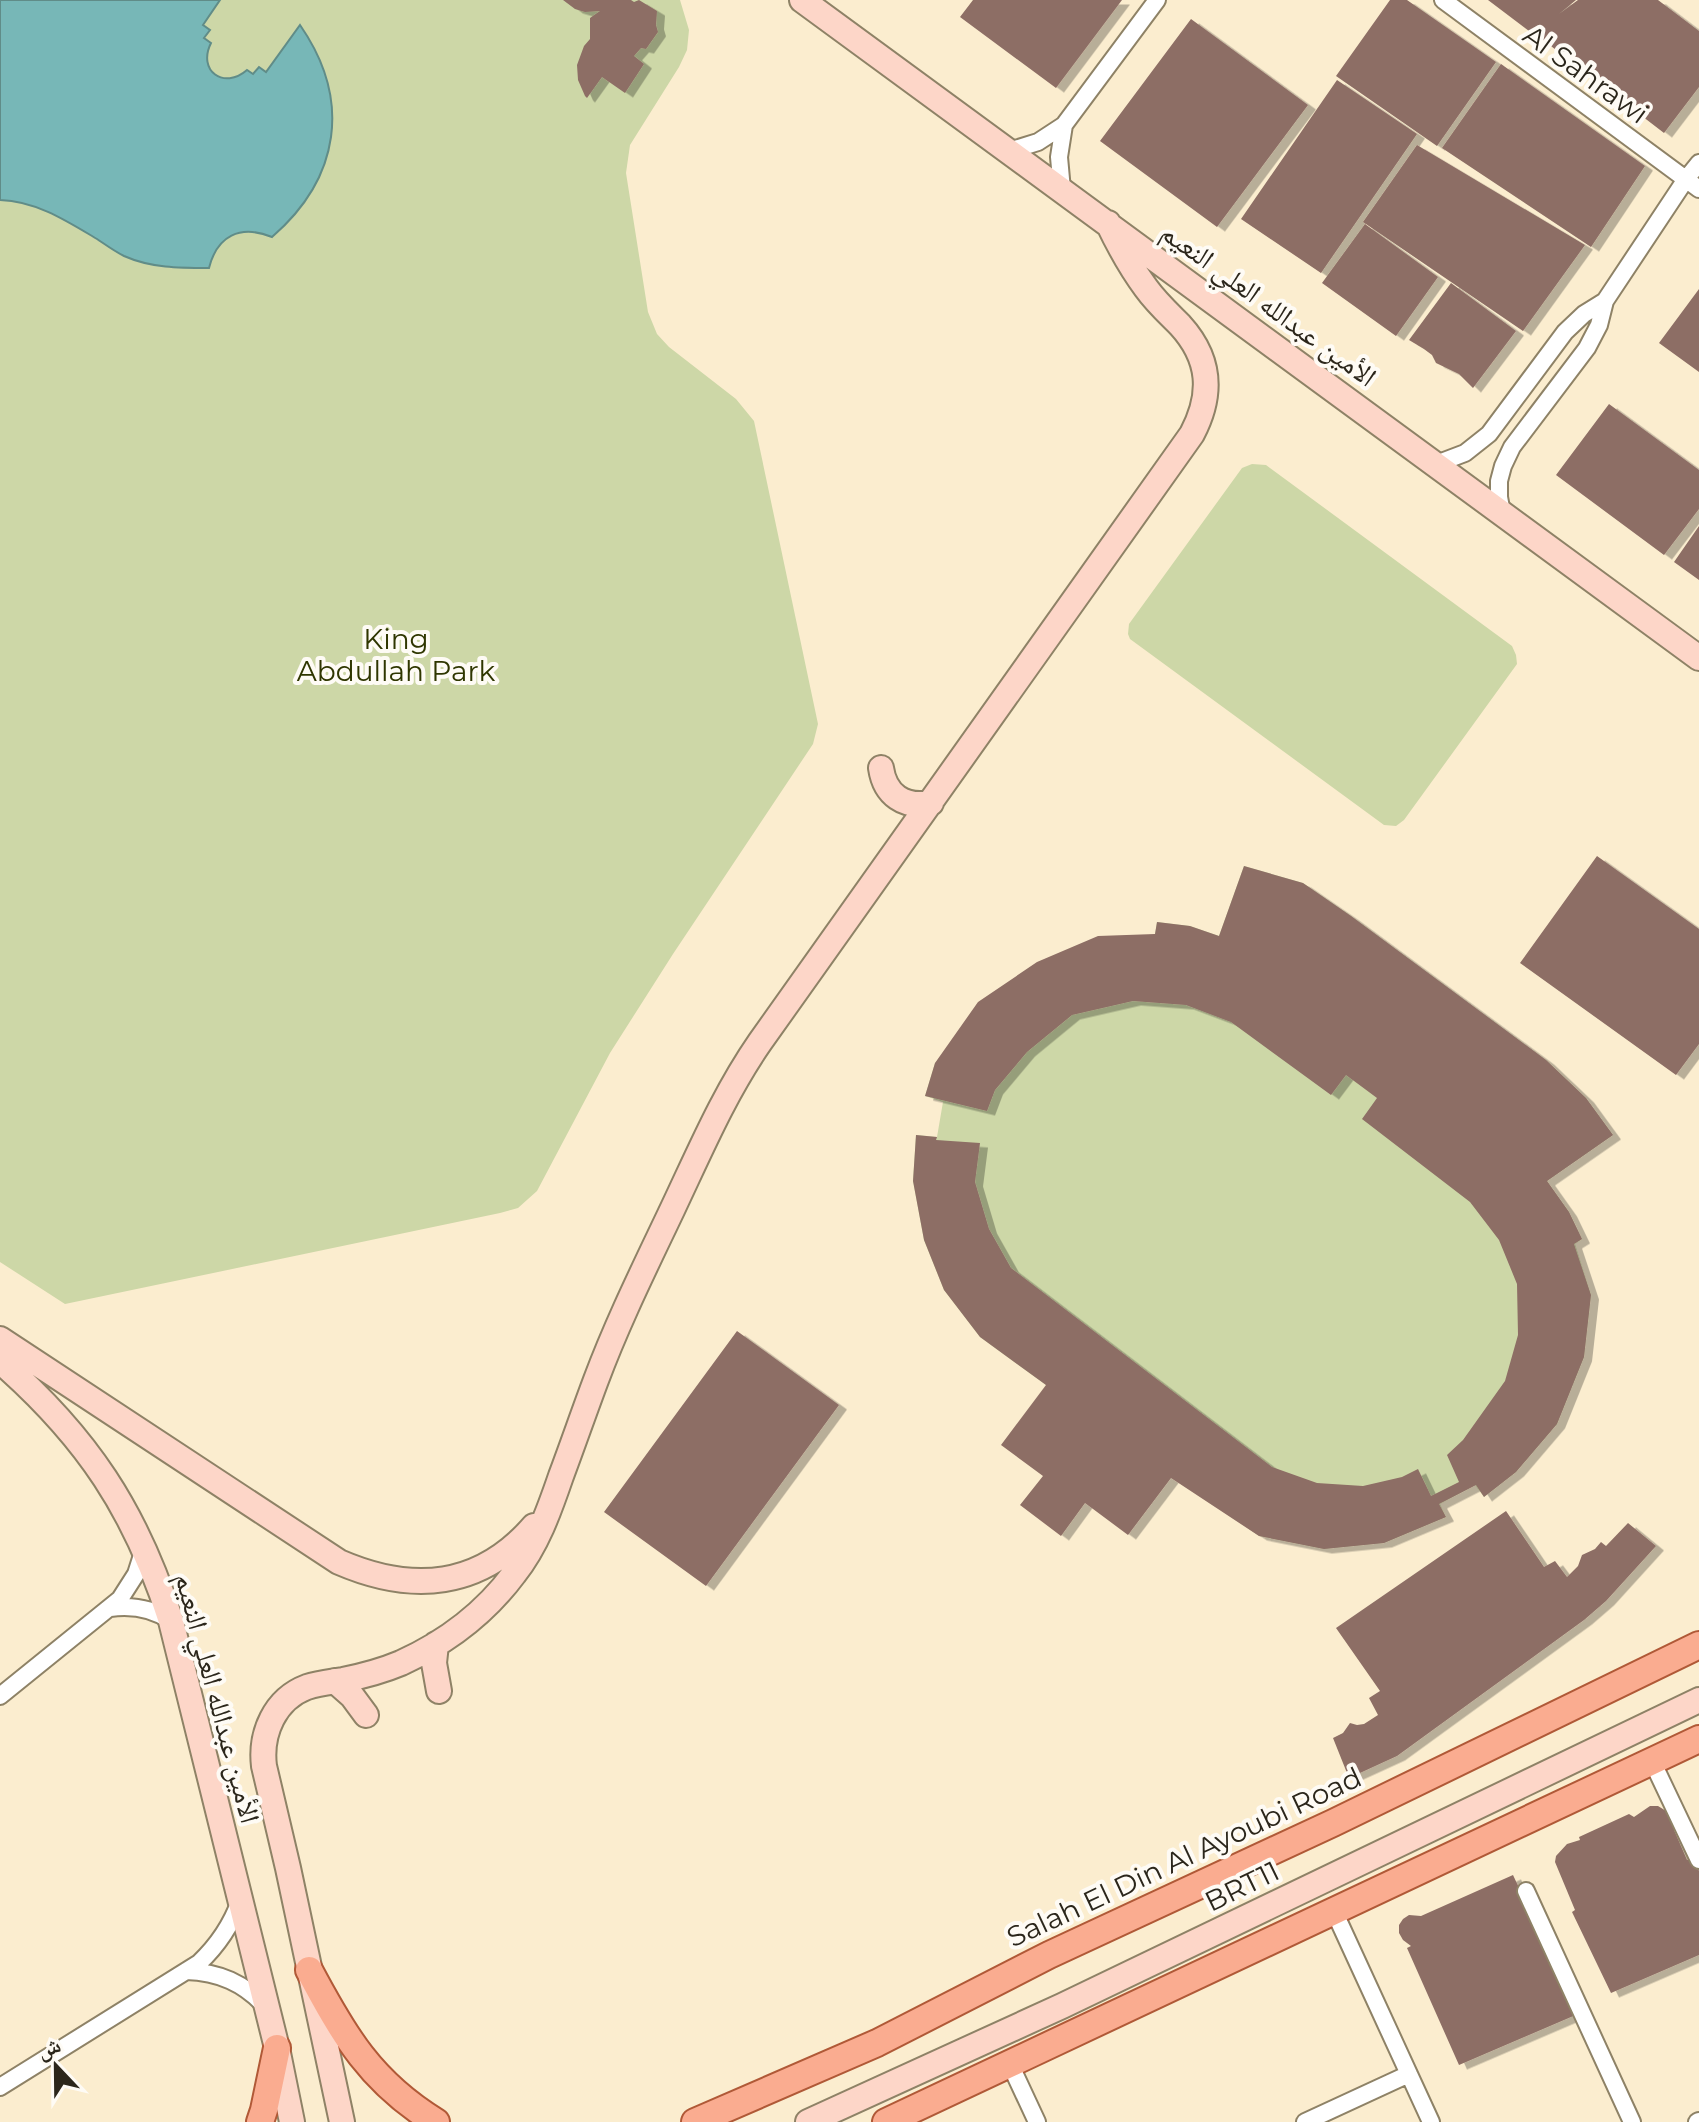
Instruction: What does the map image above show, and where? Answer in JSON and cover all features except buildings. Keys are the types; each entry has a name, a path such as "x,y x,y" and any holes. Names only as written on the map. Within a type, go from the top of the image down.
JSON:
{"main road":[{"name":"الأمين عبدالله العلي النعيم","path":"802,0 1699,658"},
{"path":"342,2122 262,1750 271,1720 291,1696 305,1688 377,1672 436,1644 479,1613 515,1574 542,1528 617,1326 732,1085 1192,434 1202,416 1206,397 1202,359 1193,342 1132,268 1108,223"},
{"path":"881,768 886,787 901,801 921,805 931,803"},
{"path":"0,1339 339,1562 364,1573 391,1580 418,1582 471,1572 518,1545 551,1503"},
{"name":"الأمين عبدالله العلي النعيم","path":"0,1361 77,1438 110,1484 144,1546 158,1580 171,1621 267,2007 292,2122"},
{"path":"436,1644 434,1663 439,1691"},
{"name":"Salah El Din Al Ayoubi Road","path":"695,2122 877,2043 1049,1955 1333,1823 1699,1645"},
{"path":"335,1681 352,1696 366,1715"},
{"name":"BRT11","path":"808,2122 1062,2006 1699,1700"},
{"path":"886,2122 1699,1739"},
{"path":"309,1970 336,2020 371,2069 404,2100 436,2122"},
{"path":"260,2122 277,2048"}],"street":[{"path":"1009,151 1038,142 1064,125 1157,0"},
{"name":"Al Sahrawi","path":"1443,0 1692,184"},
{"path":"1062,190 1059,157 1064,125"},
{"path":"1436,464 1465,453 1493,430 1574,322 1605,301 1692,184 1699,163"},
{"path":"1502,513 1499,481 1512,447 1587,348 1599,325 1605,301"},
{"path":"1515,401 1516,418 1522,423 1535,418"},
{"path":"1493,430 1506,426 1511,431 1512,447"},
{"path":"0,1696 110,1608 129,1587 144,1546"},
{"path":"110,1608 142,1608 171,1621"},
{"path":"1652,1761 1699,1860"},
{"path":"1526,1891 1632,2122"},
{"path":"0,2087 199,1963 228,1929 240,1901"},
{"path":"1334,1911 1431,2122"},
{"path":"186,1971 231,1980 267,2007"},
{"path":"1010,2064 1037,2122"},
{"path":"1305,2122 1409,2074"}],"green space":[{"name":"King Abdullah Park","path":"0,0 680,0 689,30 687,50 630,145 626,173 648,312 657,334 669,347 736,399 754,421 818,724 813,744 610,1053 537,1191 518,1208 65,1304 0,1262"},
{"path":"1252,464 1266,465 1512,646 1516,655 1517,664 1404,820 1396,826 1384,825 1130,639 1128,634 1129,624 1242,468"},
{"path":"1244,866 1303,883 1351,916 1546,1060 1586,1098 1613,1135 1547,1181 1569,1212 1582,1239 1575,1244 1591,1295 1584,1357 1557,1424 1516,1472 1484,1497 1475,1485 1440,1504 1446,1517 1384,1543 1324,1549 1259,1536 980,1337 944,1290 924,1240 913,1181 916,1135 937,1137 943,1102 925,1096 935,1063 1155,934 1157,922 1190,926 1219,936"}],"water":[{"path":"0,0 220,0 203,25 210,30 204,38 211,43 207,62 210,69 222,78 238,76 247,70 253,74 259,67 266,72 300,25 317,53 327,81 332,109 331,137 324,164 312,190 295,214 272,237 250,232 232,236 218,248 209,268 165,266 134,260 51,213 26,204 0,200"}]}
